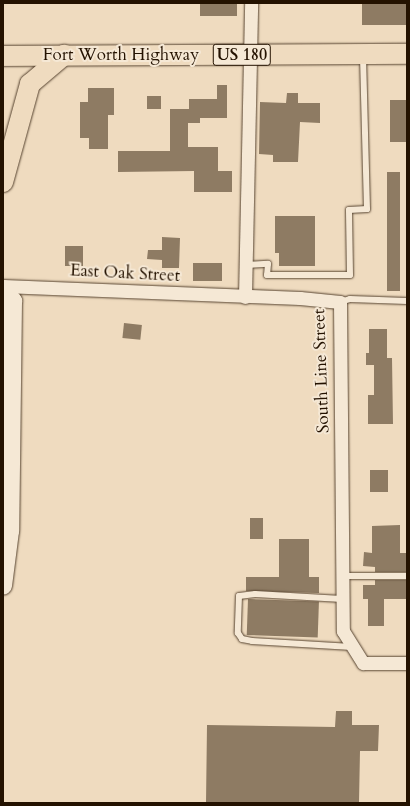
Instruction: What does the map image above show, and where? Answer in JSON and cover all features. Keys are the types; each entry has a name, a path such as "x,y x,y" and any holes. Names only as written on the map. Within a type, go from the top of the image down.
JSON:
{"main road":[{"name":"Fort Worth Highway","path":"3,56 407,54"},
{"path":"3,182 30,84 64,56"},
{"path":"3,289 13,301 13,309 10,531 3,586"}],"street":[{"path":"245,297 251,3"},
{"name":"East Oak Street","path":"3,286 245,297"},
{"name":"South Line Street","path":"245,297 340,302 343,631 354,647"},
{"path":"354,647 363,663 407,663"}],"lane":[{"path":"246,265 268,264 267,275 350,275 349,210 367,209 363,54"},
{"path":"340,302 350,299 407,301"},
{"path":"342,576 407,576"},
{"path":"342,599 255,594 239,596 238,633 242,639 252,641 354,647"}],"building":[{"path":"200,3 237,3 237,16 200,16"},
{"path":"362,3 407,3 407,25 362,25"},
{"path":"217,85 227,85 227,118 200,118 200,123 188,123 188,147 218,147 218,171 232,171 232,192 194,192 194,171 118,172 118,151 170,151 170,109 189,109 189,99 217,99"},
{"path":"88,88 114,88 114,115 108,115 108,149 89,149 89,138 80,138 80,102 88,102"},
{"path":"287,93 298,93 298,103 320,103 320,123 300,122 298,162 273,162 273,155 259,154 260,102 286,103"},
{"path":"147,96 161,96 161,109 147,109"},
{"path":"390,100 407,100 407,142 390,142"},
{"path":"387,172 400,172 400,291 387,291"},
{"path":"275,216 315,216 315,266 279,266 279,253 275,253"},
{"path":"162,237 180,238 179,268 162,268 162,260 147,259 148,250 162,250"},
{"path":"65,246 83,246 83,266 65,266"},
{"path":"193,263 222,263 222,281 193,281"},
{"path":"124,323 142,325 140,340 122,338"},
{"path":"369,329 387,329 387,358 392,358 393,424 368,424 368,395 374,395 374,365 366,365 366,353 369,353"},
{"path":"370,470 388,470 388,492 370,492"},
{"path":"250,518 263,518 263,539 250,539"},
{"path":"400,525 400,553 407,553 407,572 375,572 375,567 363,566 364,552 372,553 372,526"},
{"path":"279,539 309,539 309,577 319,577 319,593 246,591 246,577 279,577"},
{"path":"375,580 407,580 407,599 384,599 384,626 368,626 368,599 363,599 363,585 375,585"},
{"path":"248,599 319,601 318,637 247,635"},
{"path":"336,711 352,711 352,725 379,725 378,751 360,751 359,803 206,803 207,725 335,727"}]}
